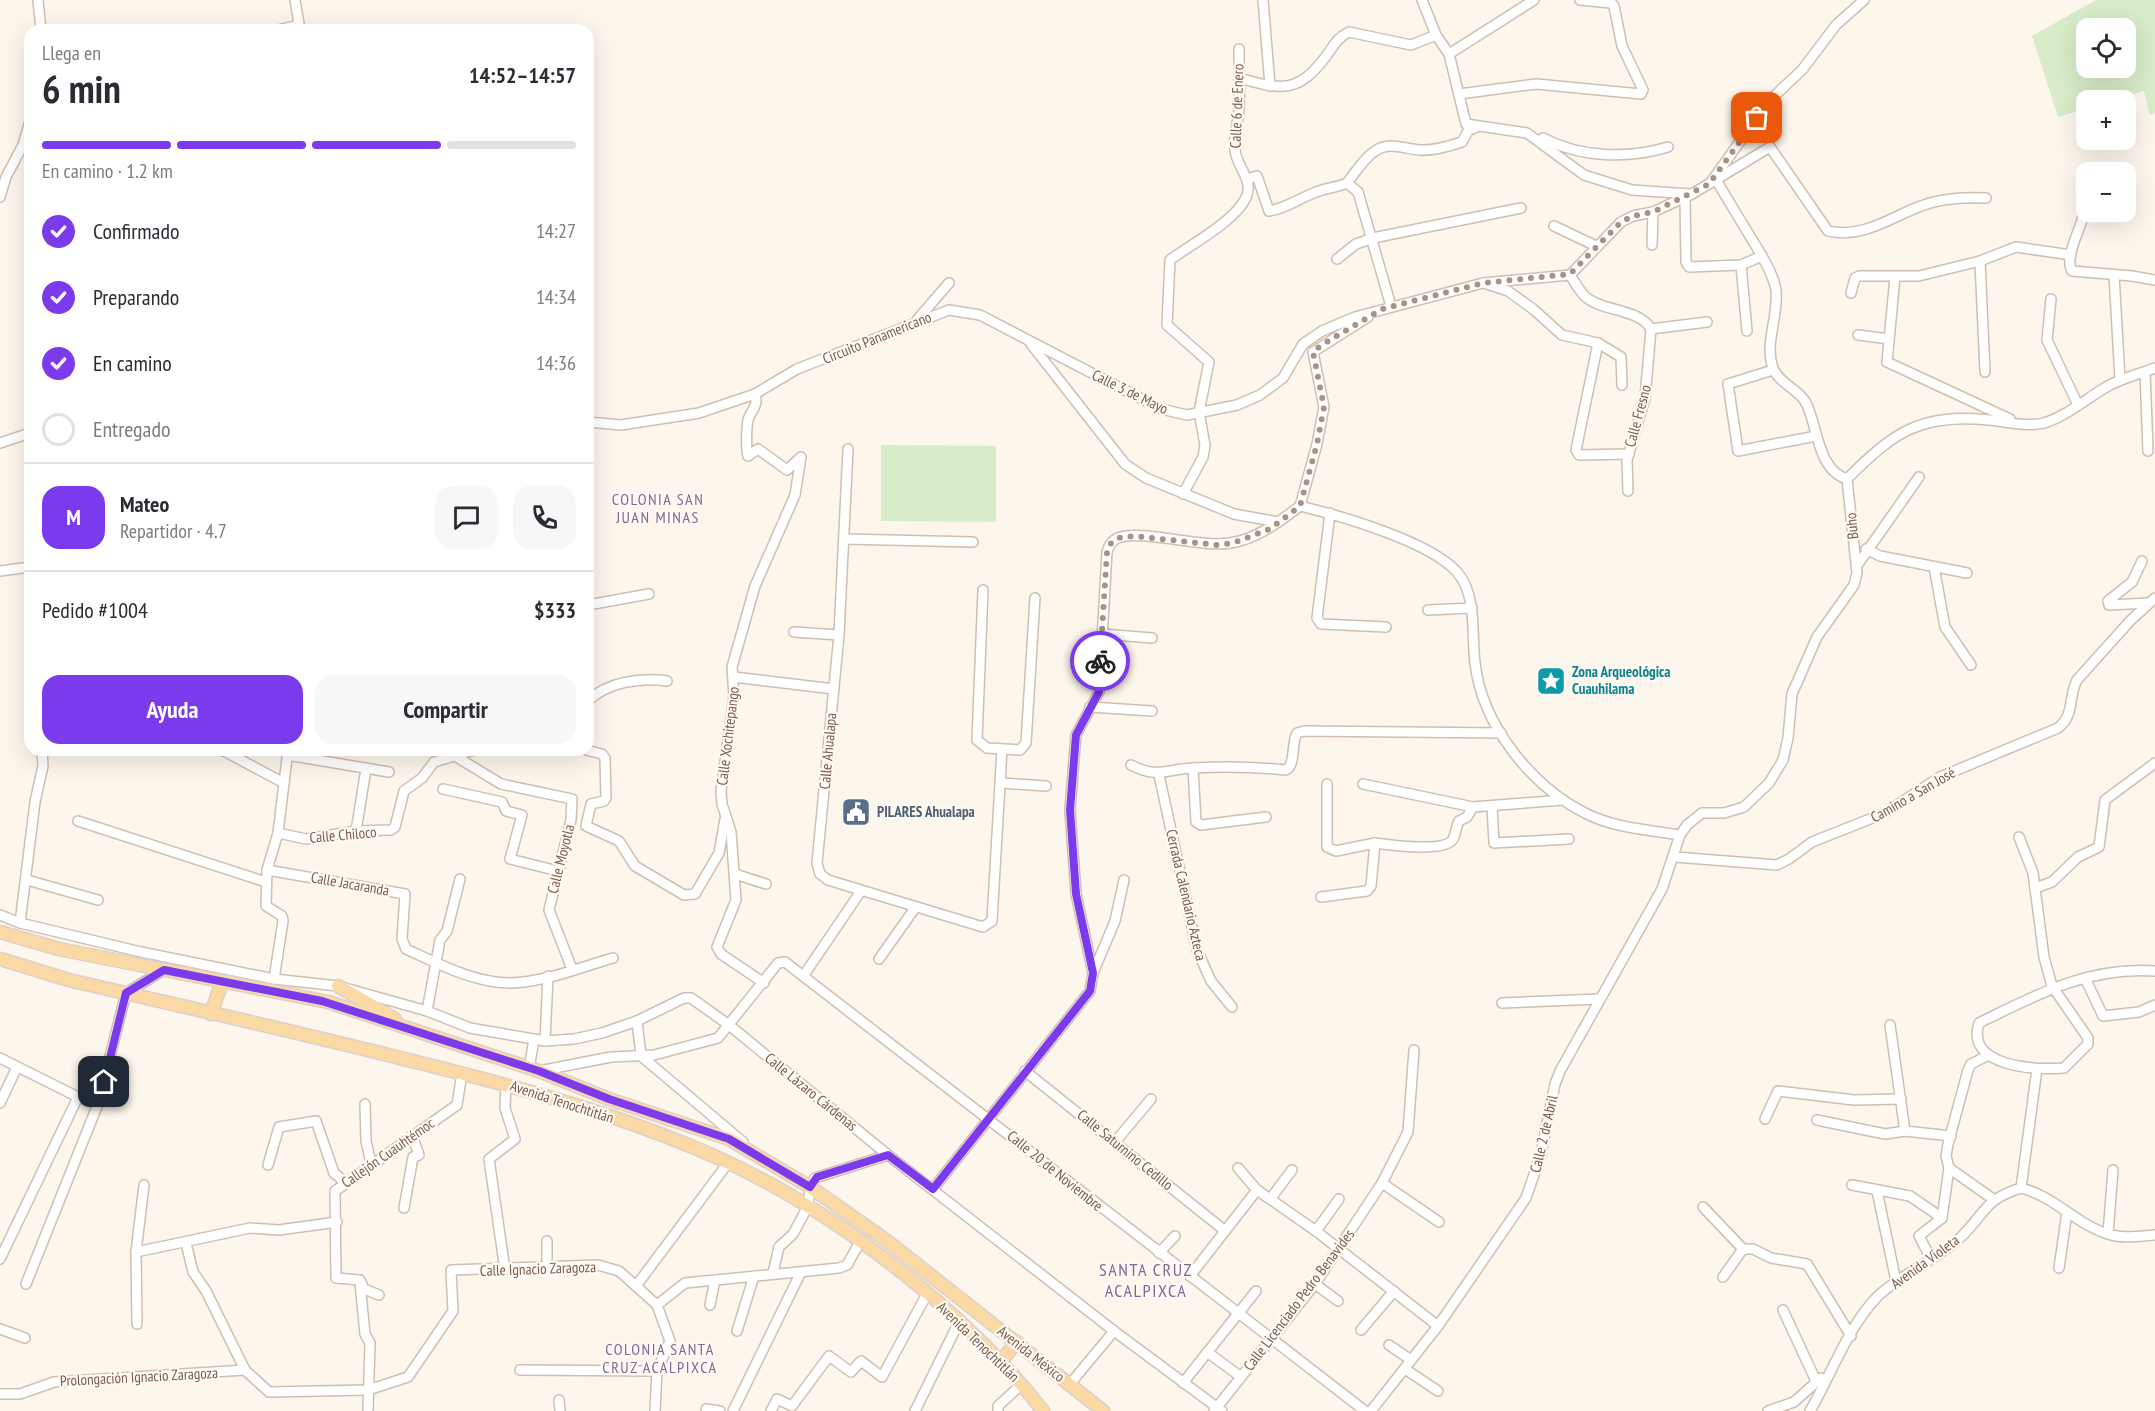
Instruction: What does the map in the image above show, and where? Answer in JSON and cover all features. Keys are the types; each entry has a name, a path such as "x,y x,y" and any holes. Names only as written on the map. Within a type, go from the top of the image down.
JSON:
{"main road":[{"path":"0,932 59,949 322,1001 417,1032"},
{"name":"Avenida Tenochtitlán","path":"0,959 69,980 506,1084 681,1142 758,1178 807,1206 860,1242 927,1294 979,1339 1022,1384 1043,1411"},
{"path":"211,1014 222,982"},
{"path":"339,986 417,1032"},
{"name":"Avenida México","path":"417,1032 534,1070 609,1099 729,1139 810,1187 960,1297 1103,1411"},
{"path":"758,1178 764,1159"},
{"path":"979,1339 992,1323"},
{"path":"1001,1361 1017,1342"}],"street":[{"path":"38,0 40,24"},
{"path":"295,0 298,24"},
{"path":"1263,0 1270,86"},
{"path":"1422,0 1436,35 1449,54 1464,121 1479,126 1527,134 1590,153 1638,154 1668,147"},
{"path":"1449,54 1534,0"},
{"path":"1459,94 1536,84 1641,94 1643,90 1622,46 1614,6 1611,3 1580,0"},
{"path":"1713,182 1769,102 1802,70 1836,25 1864,0"},
{"path":"1239,78 1283,88 1307,79 1341,36 1349,32 1411,45 1436,35"},
{"name":"Calle 6 de Enero","path":"1239,49 1239,111 1234,135 1236,156 1247,179"},
{"path":"1183,494 1203,458 1205,445 1199,412 1209,362 1167,325 1170,260 1200,241 1234,212 1248,194 1247,179 1257,176 1269,211 1284,209 1317,191 1330,190 1347,183 1373,152 1382,147 1396,145 1419,150 1441,147 1462,142 1468,131 1479,126"},
{"path":"1527,134 1584,175 1632,190 1689,196"},
{"path":"0,197 6,177 24,142"},
{"path":"1707,322 1651,329 1641,318 1615,311 1586,298 1570,274 1621,222 1633,216 1653,212 1689,196 1770,147 1828,231 1838,233 1878,227 1924,205 1966,197 1986,198"},
{"path":"1713,182 1762,256 1776,290 1771,351 1773,370 1790,389 1804,399 1827,462 1841,477 1847,479 1871,456 1903,431 1921,424 1956,417 2041,424 2078,405 2120,379 2155,368"},
{"path":"1093,973 1076,894 1070,810 1076,735 1099,692 1107,552 1110,544 1118,538 1134,536 1216,545 1251,537 1300,506 1317,444 1324,407 1313,352 1386,308 1373,238 1358,192 1347,183"},
{"path":"1689,196 1686,262 1689,267 1741,265 1762,256"},
{"path":"1337,259 1356,244 1373,238 1521,208"},
{"path":"1652,244 1653,212"},
{"path":"2081,222 2071,255 2069,266 2072,271 2155,280"},
{"path":"1554,226 1596,246"},
{"path":"1851,293 1855,278 1859,276 1919,276 1980,261 2016,247 2071,255"},
{"path":"1980,261 1985,372"},
{"path":"1741,265 1747,331"},
{"name":"Calle 3 de Mayo","path":"1028,340 1161,409 1181,414 1199,412 1237,405 1260,395 1284,378 1303,344 1322,330 1386,308 1483,283 1570,274"},
{"path":"2114,275 2120,379"},
{"path":"1895,277 1887,362 2018,423"},
{"path":"915,322 949,283"},
{"path":"1483,283 1508,291 1533,309 1562,335 1598,343 1621,357 1622,385"},
{"path":"2051,299 2047,340 2078,405"},
{"name":"Circuito Panamericano","path":"594,423 621,425 699,413 755,394 797,369 949,310 980,315 1028,340 1125,464 1146,478 1234,514 1278,522"},
{"name":"Calle Fresno","path":"1598,343 1576,450 1579,455 1586,457 1629,454 1645,398 1651,329"},
{"path":"1858,335 1889,339"},
{"path":"1773,370 1728,384 1738,451 1816,436"},
{"path":"2145,372 2148,451"},
{"name":"Calle Xochitepango","path":"755,394 756,407 748,418 749,436 745,447 748,456 758,449 787,470 801,457 795,495 755,586 732,667 734,677 721,790 730,832 736,900 718,951 764,983"},
{"path":"0,443 24,435"},
{"name":"Calle Ahualapa","path":"848,449 839,635 818,863 819,874 828,880 915,908 983,927 988,926 992,921 1001,783"},
{"path":"1628,491 1629,454"},
{"path":"1857,564 1919,477"},
{"name":"Buho","path":"1680,835 1693,818 1702,813 1724,813 1744,807 1769,783 1783,760 1788,738 1792,694 1817,637 1854,585 1857,564 1847,479"},
{"path":"1300,506 1330,513 1441,556 1466,584 1472,608 1475,665 1487,708 1501,733 1542,784 1588,815 1626,827 1680,835"},
{"path":"1330,513 1317,618 1321,624 1386,627"},
{"path":"844,539 973,542"},
{"path":"1866,549 1880,556 1967,573"},
{"path":"2142,561 2132,582 2108,601 2109,605 2152,600"},
{"path":"1934,567 1946,627 1971,665"},
{"path":"0,571 24,568"},
{"path":"983,590 977,740 982,747 1020,750 1026,743 1035,598"},
{"path":"594,603 649,594"},
{"name":"Camino a San José","path":"1675,857 1777,865 1812,842 1886,813 1940,777 1987,756 2028,743 2058,728 2071,714 2072,690 2077,680 2152,600"},
{"path":"1428,610 1472,608"},
{"path":"794,632 839,635"},
{"path":"1102,634 1152,639"},
{"path":"734,677 834,689"},
{"path":"594,695 629,682 650,678 667,681"},
{"path":"1090,707 1152,711"},
{"path":"1131,765 1146,773 1159,775 1193,768 1290,769 1292,741 1297,733 1501,733"},
{"path":"1002,749 1001,783 1046,786"},
{"path":"586,826 591,804 606,798 604,758 602,754 594,752"},
{"path":"20,923 35,802 43,766 42,756"},
{"path":"233,756 284,783"},
{"path":"274,979 283,921 282,916 266,906 266,882 267,870 278,833 287,756"},
{"path":"302,756 389,772"},
{"name":"Calle Moyotla","path":"455,756 501,784 568,796 572,799 571,820 549,910 572,969"},
{"name":"Calle Chiloco","path":"278,833 306,839 356,831 391,830 395,826 404,791 422,778 434,762 455,756"},
{"path":"2035,888 2052,882 2078,857 2099,847 2104,800 2155,763"},
{"path":"1193,768 1196,822 1201,825 1266,817"},
{"path":"356,831 366,769"},
{"name":"Cerrada Calendario Azteca","path":"1159,775 1197,950 1211,981 1232,1007"},
{"path":"1327,784 1327,847 1336,851 1375,843 1421,847 1449,843 1453,839 1459,821 1467,817 1473,807"},
{"path":"1363,784 1473,807 1563,800"},
{"path":"443,789 502,802 506,811 522,815 510,859 558,870"},
{"path":"1492,807 1494,843 1569,839"},
{"path":"571,820 619,841 635,867 690,896 695,894 719,854 725,817"},
{"path":"78,821 266,882"},
{"name":"Calle 2 de Abril","path":"1371,1411 1438,1326 1526,1198 1541,1155 1555,1084 1599,999 1662,890 1675,857 1680,835"},
{"path":"2019,837 2033,873 2044,957 2052,986 2088,1038 2088,1044 2064,1068 2037,1069 1997,1061 1987,1056 1978,1039 1979,1023 2052,986 2102,972 2155,971"},
{"path":"1321,897 1367,891 1371,886 1375,843"},
{"name":"Calle Jacaranda","path":"267,870 405,894 403,945 406,949 435,962"},
{"path":"735,874 766,884"},
{"path":"427,1011 440,940 447,930 460,879"},
{"path":"27,880 98,900"},
{"path":"933,1189 1024,1071 1090,991 1093,973 1115,921 1124,880"},
{"path":"804,975 861,891"},
{"path":"879,959 915,908"},
{"name":"Calle Lázaro Cárdenas","path":"0,915 20,923 141,952 274,979 339,986 427,1011 470,1028 545,1041 574,1040 637,1021 687,998 729,1025 888,1155 1218,1410"},
{"path":"435,962 484,980 511,983 548,976 613,958"},
{"name":"Calle 20 de Noviembre","path":"729,1025 781,961 804,975 1365,1411"},
{"path":"26,1284 98,1104 126,993 164,970"},
{"path":"545,1041 548,976"},
{"path":"2085,978 2103,1016 2139,1012 2155,1005"},
{"path":"1502,1003 1599,999"},
{"path":"637,1021 641,1056 764,1159"},
{"path":"534,1039 534,1070 611,1057 641,1056 718,1038 729,1025"},
{"path":"1890,1025 1905,1131"},
{"name":"Calle Licenciado Pedro Benavides","path":"1218,1410 1340,1250 1382,1183 1408,1132 1413,1050"},
{"path":"1930,1257 1919,1236 1942,1218 1949,1168 1946,1156 1971,1064 1987,1056"},
{"path":"0,1058 78,1097 98,1104"},
{"path":"0,1103 17,1067"},
{"path":"2037,1069 2020,1188 2034,1191 2108,1234 2155,1235"},
{"name":"Calle Saturnino Cedillo","path":"1024,1071 1224,1230"},
{"name":"Callejón Cuauhtémoc","path":"360,1280 336,1278 335,1191 457,1105 462,1073"},
{"path":"506,1084 505,1108 515,1139 489,1159 506,1270"},
{"path":"1765,1119 1778,1092 1854,1100 1901,1099"},
{"path":"0,1259 78,1097"},
{"path":"1114,1142 1151,1099"},
{"path":"365,1104 366,1141 371,1164"},
{"path":"1817,1120 1886,1134 1905,1131 1951,1136"},
{"path":"268,1165 279,1127 315,1121 334,1173 345,1182"},
{"path":"404,1208 413,1157 419,1155 412,1135"},
{"path":"774,1273 779,1246 791,1238 807,1206 810,1187 817,1177 888,1155"},
{"path":"636,1286 728,1163"},
{"path":"1238,1168 1257,1190 1316,1231 1438,1326"},
{"path":"1949,1168 1993,1199"},
{"path":"1271,1198 1292,1170"},
{"path":"2108,1234 2113,1170"},
{"path":"1382,1183 1439,1222"},
{"path":"137,1324 136,1252 144,1185"},
{"path":"1852,1185 1910,1196 1942,1218"},
{"name":"Avenida Violeta","path":"1810,1411 1828,1373 1861,1316 1896,1281 1962,1235 1993,1199 2020,1188"},
{"path":"1190,1276 1257,1190"},
{"path":"1877,1191 1896,1281"},
{"path":"1316,1231 1339,1199"},
{"path":"1703,1207 1743,1249 1754,1249 1771,1258 1807,1264 1851,1336"},
{"path":"2059,1268 2067,1212"},
{"path":"136,1252 250,1228 279,1230 337,1222"},
{"path":"1159,1253 1174,1236"},
{"path":"547,1241 547,1268"},
{"path":"656,1411 657,1371 670,1341 657,1305 686,1283 801,1272 847,1265 860,1242"},
{"name":"Calle Ignacio Zaragoza","path":"186,1243 193,1272 206,1291 245,1370 269,1392 368,1390 408,1377 453,1311 451,1270 506,1270 598,1265 619,1271 657,1305"},
{"path":"1723,1277 1743,1249"},
{"path":"733,1411 801,1272"},
{"path":"736,1331 754,1276"},
{"path":"360,1280 365,1334 370,1343 368,1411"},
{"path":"360,1280 363,1289 379,1295"},
{"path":"710,1305 715,1280"},
{"path":"1315,1284 1338,1301"},
{"path":"1183,1383 1256,1291"},
{"path":"1361,1330 1394,1291"},
{"path":"771,1411 777,1399 792,1406 829,1356 851,1372 861,1360 882,1377 927,1294"},
{"path":"1783,1310 1816,1381"},
{"path":"915,1411 959,1322"},
{"path":"0,1329 26,1338"},
{"path":"1070,1384 1114,1331"},
{"path":"1389,1345 1411,1360"},
{"path":"1208,1352 1241,1377"},
{"path":"1405,1369 1438,1391"},
{"name":"Prolongación Ignacio Zaragoza","path":"0,1394 20,1394 54,1382 245,1370"},
{"path":"519,1370 657,1371"},
{"path":"1768,1411 1795,1407 1816,1381 1828,1373"},
{"path":"998,1411 998,1406 1022,1384"},
{"path":"559,1400 560,1411"},
{"path":"706,1409 720,1411"}],"green space":[{"path":"2096,0 2155,0 2155,112 2150,116 2144,91 2136,93 2136,90 2076,90 2076,112 2058,117 2032,36"},
{"path":"881,445 996,446 996,522 881,521"}],"way so far":[{"path":"1100,661 1107,552 1110,544 1118,538 1134,536 1216,545 1233,543 1270,529 1300,506 1317,444 1324,407 1313,352 1320,346 1382,309 1483,283 1570,274 1621,222 1633,216 1653,212 1709,184 1757,118"}],"place":[{"name":"Zona Arqueológica Cuauhilama","path":"1551,681"},
{"name":"PILARES Ahualapa","path":"856,812"}],"district":[{"name":"COLONIA SAN JUAN MINAS","path":"658,508"},
{"name":"SANTA CRUZ ACALPIXCA","path":"1146,1280"},
{"name":"COLONIA SANTA CRUZ ACALPIXCA","path":"660,1358"}],"route":[{"path":"104,1082 126,993 164,970 322,1001 539,1071 609,1099 729,1139 810,1187 817,1177 888,1155 933,1189 1024,1071 1090,991 1093,973 1076,894 1070,810 1076,735 1099,692 1100,661"}]}
